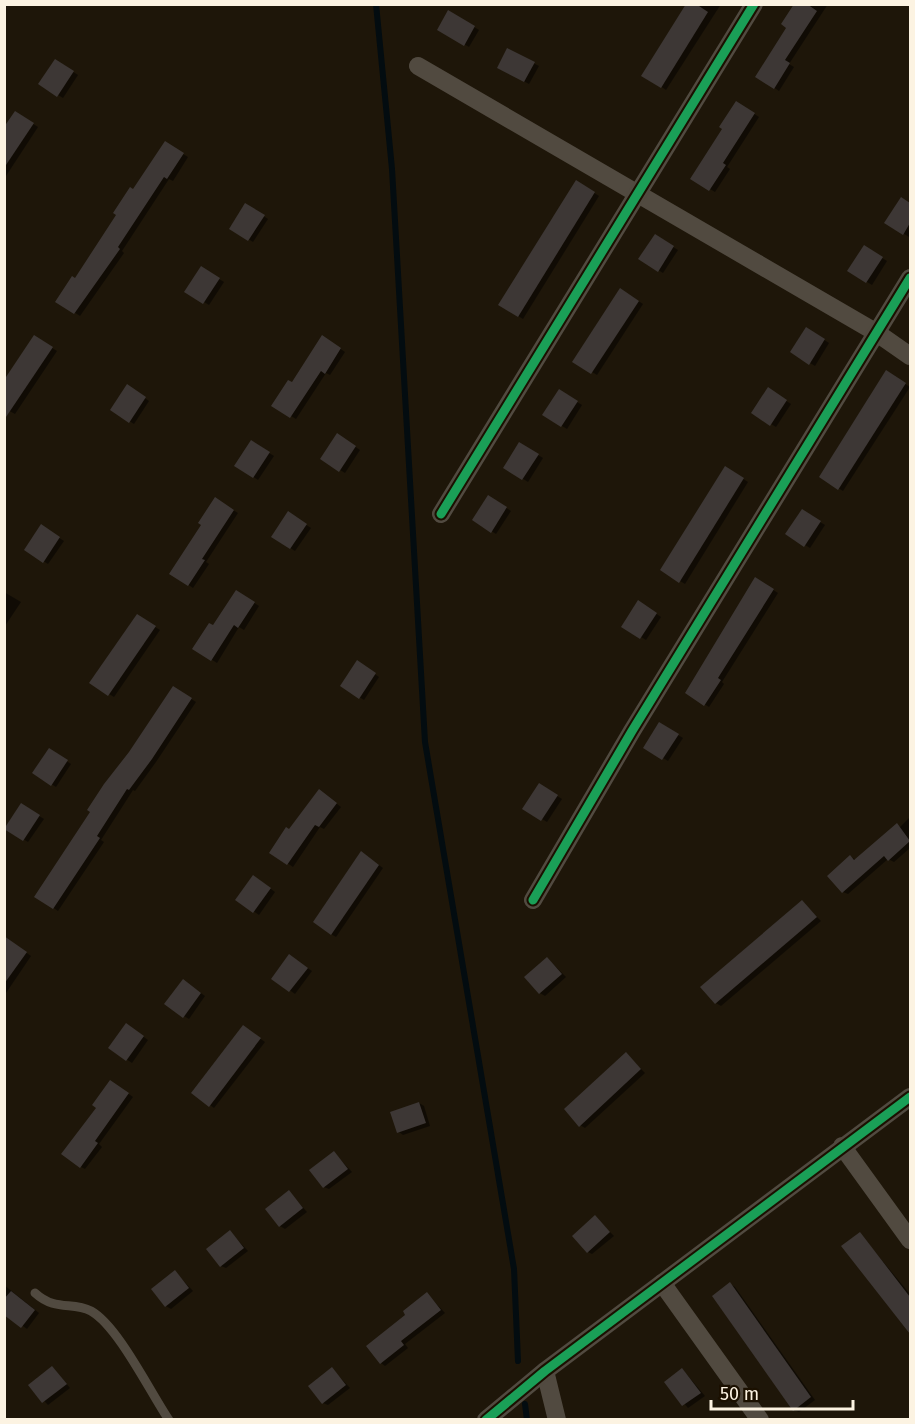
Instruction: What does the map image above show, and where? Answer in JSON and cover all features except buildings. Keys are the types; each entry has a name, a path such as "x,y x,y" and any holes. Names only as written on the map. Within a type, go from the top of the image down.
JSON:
{"street":[{"path":"441,514 636,192 754,4"},
{"path":"418,66 877,333 910,356"},
{"path":"533,900 644,711 910,278"},
{"path":"486,1419 545,1371 910,1097"},
{"path":"842,1146 910,1240"},
{"path":"662,1283 760,1419"},
{"path":"545,1371 557,1419"}],"lane":[{"path":"35,1293 46,1303 89,1310 108,1324 169,1419"}],"waterway":[{"path":"376,4 392,169 425,742 514,1269 518,1361"},
{"path":"525,1404 527,1420"}],"cycle path":[{"path":"441,514 754,4"},
{"path":"533,900 632,731 910,278"},
{"path":"486,1420 545,1371 910,1097"}]}
